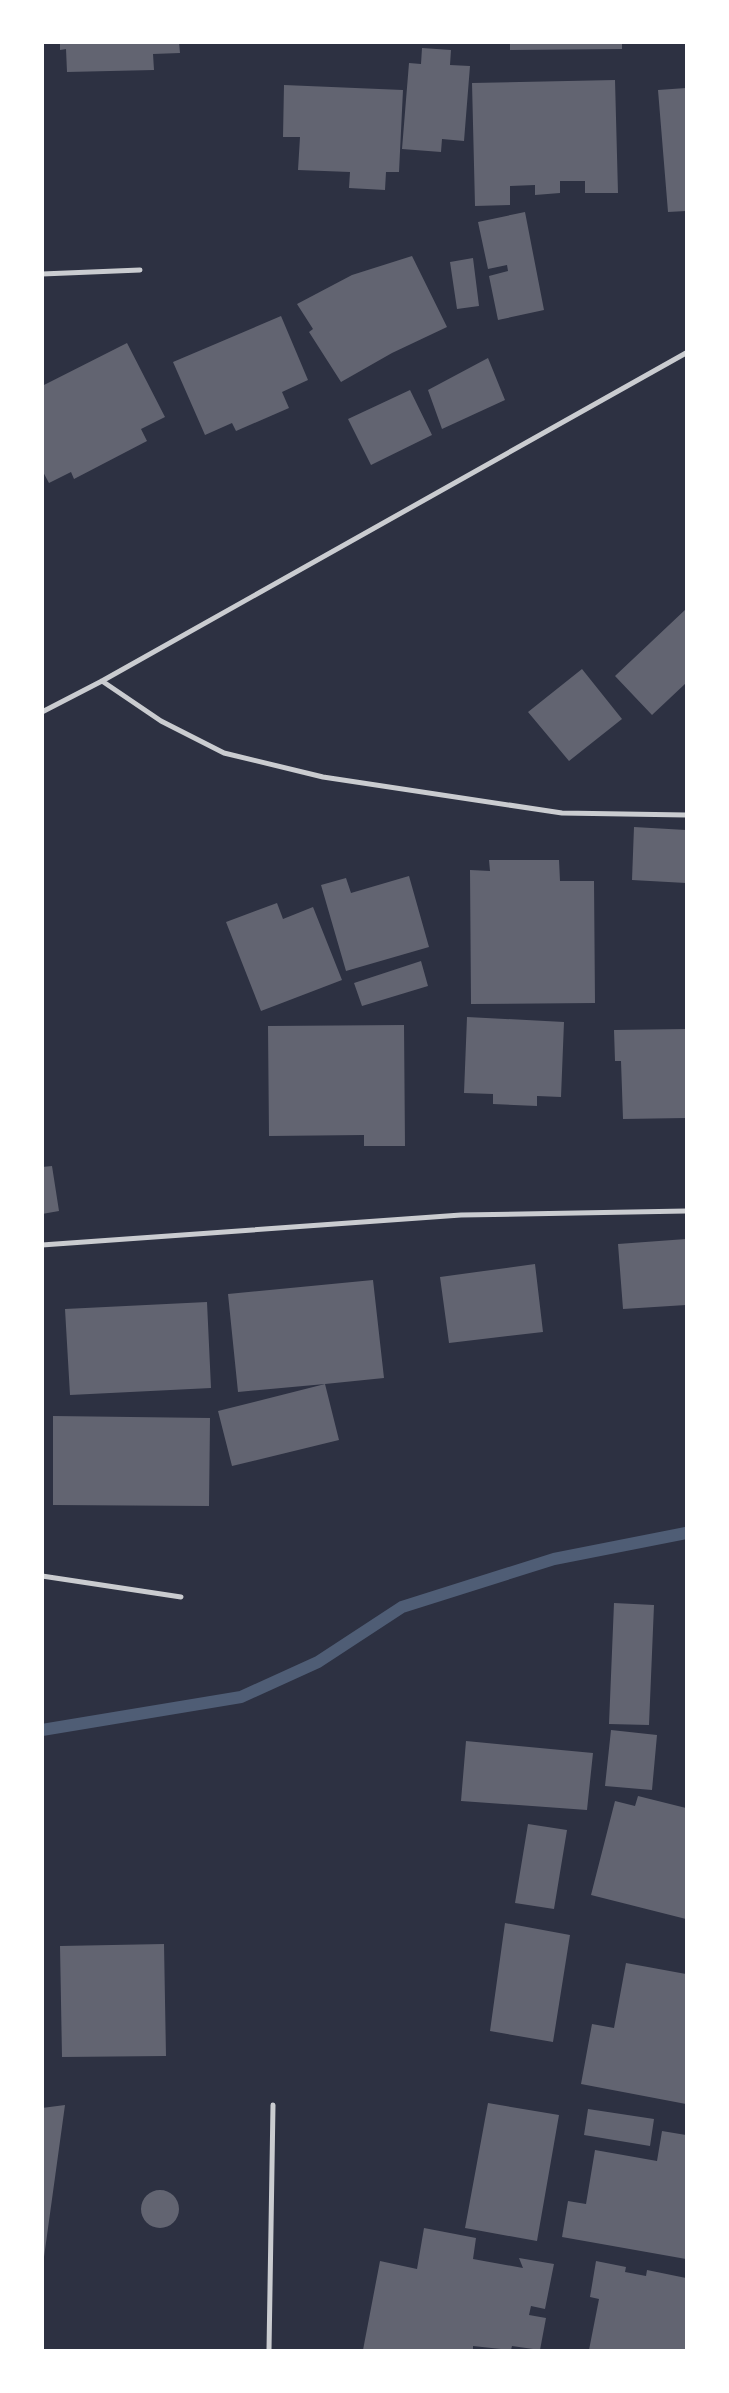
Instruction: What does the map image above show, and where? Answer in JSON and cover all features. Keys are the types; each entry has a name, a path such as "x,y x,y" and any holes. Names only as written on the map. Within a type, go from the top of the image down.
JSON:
{"street":[{"path":"42,274 140,270"},
{"path":"42,712 102,681 686,353"},
{"path":"102,681 161,721 224,753 323,777 562,813 686,815"},
{"path":"42,1245 461,1215 686,1211"},
{"path":"42,1576 182,1597"},
{"path":"269,2350 273,2105"}],"building":[{"path":"60,42 179,42 180,53 153,54 154,70 67,72 66,49 60,50"},
{"path":"510,42 622,42 622,49 510,50"},
{"path":"422,48 451,50 450,65 470,66 464,141 442,139 441,152 402,149 409,63 421,64"},
{"path":"615,80 618,193 585,193 585,181 560,181 560,193 535,195 535,185 510,186 510,205 475,206 472,83"},
{"path":"284,85 403,90 399,172 386,172 385,190 349,188 350,172 298,170 300,137 283,137"},
{"path":"686,88 686,211 668,212 658,90"},
{"path":"525,212 544,310 498,320 489,276 508,271 507,265 488,269 478,222"},
{"path":"412,256 447,327 392,353 341,382 309,332 313,329 297,304 352,275"},
{"path":"473,258 479,306 457,309 450,262"},
{"path":"281,316 308,380 282,392 289,408 236,431 232,423 205,435 173,362"},
{"path":"127,343 165,417 141,429 147,441 74,479 71,472 49,483 42,470 42,386"},
{"path":"488,358 505,400 442,429 428,390"},
{"path":"410,390 432,435 371,465 348,419"},
{"path":"686,609 686,683 652,715 615,676"},
{"path":"582,669 622,719 569,761 528,712"},
{"path":"634,827 686,830 686,883 632,880"},
{"path":"489,860 559,860 560,881 594,881 595,1003 471,1004 470,870 490,871"},
{"path":"409,876 429,947 346,971 321,885 346,878 351,893"},
{"path":"277,903 283,919 313,907 342,980 261,1011 226,922"},
{"path":"421,961 428,986 362,1006 354,983"},
{"path":"467,1017 564,1022 561,1097 537,1096 537,1106 493,1104 493,1094 464,1093"},
{"path":"404,1025 405,1146 364,1146 364,1135 269,1136 268,1026"},
{"path":"686,1029 686,1118 623,1119 621,1061 615,1061 614,1030"},
{"path":"52,1166 59,1211 42,1214 42,1167"},
{"path":"686,1239 686,1305 623,1309 618,1244"},
{"path":"535,1264 543,1332 449,1343 440,1277"},
{"path":"373,1280 384,1378 238,1392 228,1294"},
{"path":"207,1302 211,1388 70,1395 65,1309"},
{"path":"325,1384 339,1440 232,1466 218,1411"},
{"path":"53,1416 210,1418 209,1506 53,1505"},
{"path":"614,1603 654,1605 649,1725 609,1724"},
{"path":"611,1730 657,1735 652,1790 605,1786"},
{"path":"466,1741 593,1753 587,1810 461,1801"},
{"path":"638,1796 686,1808 686,1919 591,1895 615,1801 635,1806"},
{"path":"528,1824 567,1830 554,1909 515,1903"},
{"path":"505,1923 570,1935 553,2042 490,2031"},
{"path":"164,1944 166,2056 62,2057 60,1946"},
{"path":"626,1963 686,1974 686,2104 581,2084 592,2024 614,2028"},
{"path":"488,2103 559,2115 537,2241 465,2228"},
{"path":"65,2105 44,2257 42,2257 42,2108"},
{"path":"588,2109 654,2119 650,2146 584,2135"},
{"path":"662,2131 686,2135 686,2259 562,2237 568,2201 586,2204 595,2150 657,2161"},
{"path":"160,2190 174,2195 179,2209 174,2223 160,2228 146,2223 141,2209 146,2195"},
{"path":"424,2228 476,2238 473,2259 523,2268 519,2258 554,2264 545,2309 531,2306 529,2315 546,2318 540,2350 512,2346 511,2350 473,2346 473,2350 363,2350 380,2261 417,2269"},
{"path":"596,2261 626,2267 625,2272 646,2276 647,2270 686,2278 686,2350 589,2350 599,2299 590,2297"}],"waterway":[{"path":"42,1730 241,1697 318,1662 402,1607 554,1559 686,1533"}]}
